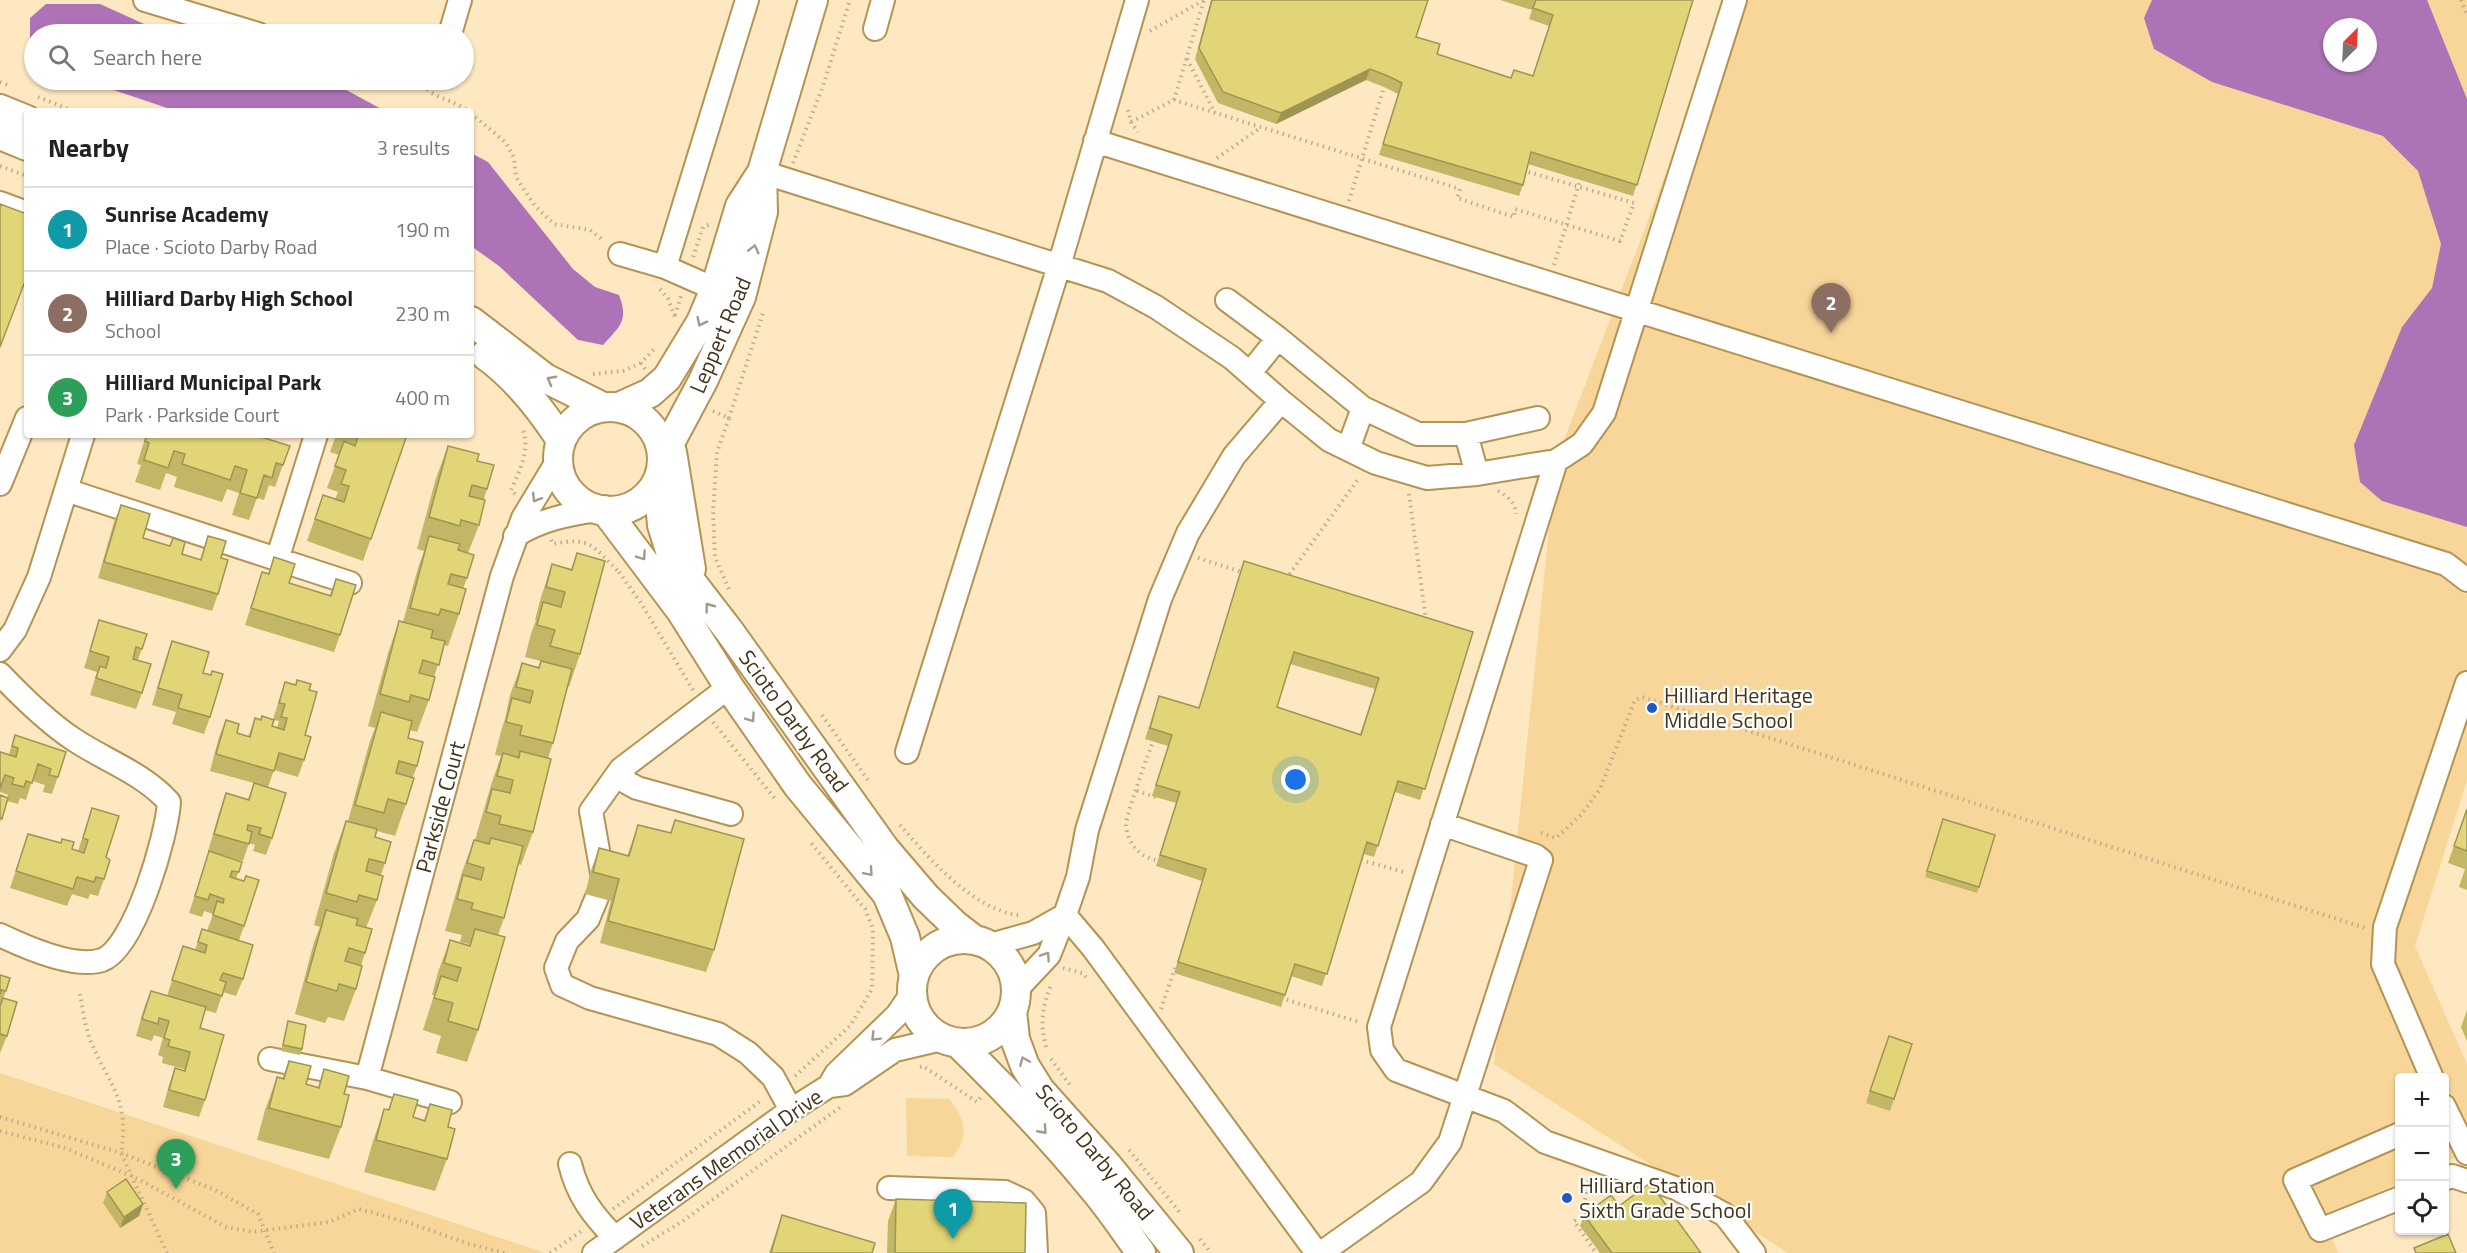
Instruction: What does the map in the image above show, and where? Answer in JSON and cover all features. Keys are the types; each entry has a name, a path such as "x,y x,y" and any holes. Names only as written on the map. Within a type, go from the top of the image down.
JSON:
{"main road":[{"name":"Leppert Road","path":"611,407 650,393 667,378 701,322 715,289 740,206 762,172 813,0"},
{"path":"0,109 24,119"},
{"path":"0,135 24,145"},
{"name":"Leppert Road","path":"664,460 741,297 762,212 762,172"},
{"path":"474,323 545,378 611,407 644,418 655,431 691,561 690,580"},
{"path":"474,347 500,366 532,400 559,450"},
{"path":"611,407 581,415 569,426 559,450 560,474 568,490 581,502 601,510 615,511 633,507 647,496 664,460"},
{"name":"Scioto Darby Road","path":"664,460 662,525 674,564 690,580 885,849 926,897 955,925 982,942"},
{"name":"Scioto Darby Road","path":"601,510 681,610 729,687 798,786 887,894 904,938 913,984"},
{"path":"957,939 982,942 1004,957 1009,964 1013,972 1014,1000 1006,1023 993,1035 976,1042 950,1041 928,1029 918,1016 912,1000 917,967 927,953 940,944 957,939"},
{"name":"Scioto Darby Road","path":"1014,1000 1017,1045 1025,1066 1040,1090 1108,1166 1188,1244"},
{"name":"Scioto Darby Road","path":"950,1041 1016,1100 1053,1141 1094,1189 1141,1253"}],"street":[{"path":"145,0 225,24"},
{"path":"453,24 460,0"},
{"path":"660,275 747,0"},
{"path":"875,28 883,0"},
{"path":"907,752 1059,266 1137,0"},
{"path":"762,172 1108,281 1156,307 1232,358 1329,440 1349,460 1376,463 1427,478 1484,482 1556,461 1582,444 1604,413 1634,311 1735,0"},
{"path":"1095,141 1351,208 1634,311 2446,564 2467,580"},
{"path":"0,203 24,212"},
{"path":"620,254 660,275 715,289"},
{"path":"1227,300 1278,338 1363,408 1418,434 1466,434 1538,418"},
{"path":"1250,373 1278,338"},
{"path":"1014,1000 1054,962 1065,915 1078,877 1087,830 1137,669 1161,599 1188,533 1234,456 1281,401"},
{"path":"1349,460 1363,408"},
{"path":"0,484 24,427"},
{"path":"1466,434 1484,482"},
{"path":"0,650 15,630 39,577 66,490 79,438"},
{"path":"278,560 315,438"},
{"name":"Parkside Court","path":"367,1078 502,576 515,536 559,450"},
{"path":"1556,461 1379,1027 1382,1050 1396,1070 1504,1111 1545,1142 1678,1189 1725,1215 1754,1253"},
{"path":"66,490 350,583"},
{"path":"515,536 529,527 550,519 601,510"},
{"path":"0,674 18,693 71,738 143,779 169,802 168,822 139,911 124,939 103,960 73,962 0,935"},
{"path":"2430,1073 2383,964 2385,927 2467,683"},
{"path":"602,873 591,811 621,769 729,687"},
{"path":"621,769 626,782 637,788 731,814"},
{"path":"1065,915 1154,1013 1319,1253 1422,1182 1450,1142 1540,861 1536,856 1442,824"},
{"path":"597,897 588,919 567,941 556,968 562,985 590,998 718,1034 748,1053 773,1077 791,1110"},
{"path":"982,942 1033,933 1065,915"},
{"name":"Veterans Memorial Drive","path":"829,1086 836,1074 897,1015 913,984"},
{"name":"Veterans Memorial Drive","path":"594,1253 791,1110 829,1086 845,1084 895,1050 950,1041"},
{"path":"270,1059 367,1078 450,1102"},
{"path":"2449,1119 2467,1153"},
{"path":"2395,1136 2295,1180 2320,1230 2395,1200"},
{"path":"570,1164 576,1186 598,1220 615,1238"},
{"path":"2449,1177 2452,1176 2467,1181"},
{"path":"889,1188 1005,1192 1024,1201 1034,1213 1036,1253"}],"path":[{"path":"1150,31 1204,0"},
{"path":"1174,100 1204,0"},
{"path":"2461,0 2467,15"},
{"path":"1147,42 1153,21"},
{"path":"1186,59 1215,113"},
{"path":"1338,197 1351,208 1362,160 1384,87"},
{"path":"427,90 462,108"},
{"path":"1131,122 1174,100 1460,189 1457,198 1514,217 1515,209 1620,241 1634,203 1525,171"},
{"path":"1127,106 1131,122 1140,134"},
{"path":"474,115 506,143 514,158 516,177 535,206 554,224 590,231 620,254"},
{"path":"1227,162 1216,159 1261,127"},
{"path":"0,166 24,175"},
{"path":"1564,269 1554,266 1580,180"},
{"path":"660,275 675,317 670,325"},
{"path":"587,371 596,375 623,371 641,363 662,341"},
{"path":"641,363 657,387"},
{"path":"692,402 729,418 717,452 712,512 715,557 732,595"},
{"path":"1349,460 1360,477 1370,480"},
{"path":"1281,585 1360,477"},
{"path":"1484,482 1506,490"},
{"path":"1399,490 1420,493"},
{"path":"1409,493 1427,630"},
{"path":"1194,557 1248,575"},
{"path":"619,572 641,603 711,720 777,801"},
{"path":"1534,831 1556,838 1581,815 1600,789 1635,699 1642,697 2385,934"},
{"path":"815,706 858,764 876,793"},
{"path":"1156,735 1126,824 1133,847 1148,859 1158,860"},
{"path":"1137,791 1166,800"},
{"path":"895,819 928,858 967,892 1006,913 1024,915 1033,933"},
{"path":"550,1253 779,1087 850,1026 872,989 873,929 865,909 806,837"},
{"path":"1361,860 1407,874"},
{"path":"1074,1090 1047,1054 1041,1029 1054,962 1082,973 1088,979"},
{"path":"80,994 91,1042 120,1098 124,1136 121,1153 167,1253"},
{"path":"912,1068 923,1066 976,1101"},
{"path":"641,1247 680,1222 849,1101"},
{"path":"0,1117 121,1153 213,1189 258,1214 274,1253"},
{"path":"0,1131 65,1148 132,1176 226,1227 252,1232 329,1222 359,1209 410,1222 469,1244 505,1253"},
{"path":"1127,1148 1150,1173 1184,1217"},
{"path":"1581,1217 1591,1174"},
{"path":"1588,1212 1574,1221 1596,1253"},
{"path":"1188,1244 1211,1253"}],"shaded area":[{"path":"1732,0 2467,0 2467,780 2415,946 2467,1064 2467,1152 2449,1160 2449,1073 2395,1073 2395,1185 2324,1217 2338,1253 1788,1253 1494,1064 1556,461"},
{"path":"2152,0 2427,0 2467,99 2467,527 2382,501 2360,482 2354,445 2402,327 2432,288 2441,244 2418,171 2383,136 2212,82 2154,49 2144,18"},
{"path":"46,4 100,4 144,24 30,24 30,18"},
{"path":"114,90 346,90 379,108 167,108"},
{"path":"474,155 488,162 573,269 595,287 619,295 623,311 621,323 603,345 578,340 499,266 474,248"},
{"path":"0,1073 473,1229 546,1253 0,1253"},
{"path":"906,1098 949,1099 959,1113 963,1127 962,1141 953,1157 907,1156"}],"building":[{"path":"1212,0 1428,0 1416,37 1440,44 1437,54 1511,78 1514,70 1533,76 1553,15 1533,8 1536,0 1693,0 1637,185 1531,152 1523,185 1383,144 1402,83 1370,69 1281,113 1223,92 1199,48"},
{"path":"0,204 24,213 24,284 0,347"},
{"path":"146,438 265,438 290,446 283,465 276,463 272,478 264,475 257,498 240,493 247,470 235,466 230,480 182,464 185,454 174,451 168,468 144,460 149,443 145,441"},
{"path":"358,438 406,438 371,539 315,519 323,495 344,502 349,486 341,484 346,470 335,466 344,441 355,446"},
{"path":"448,446 479,454 477,461 494,465 487,489 472,485 469,496 485,500 479,525 461,520 460,526 429,517"},
{"path":"121,505 150,514 143,538 170,546 173,538 185,542 182,554 201,560 208,536 226,541 221,558 228,560 218,594 104,562"},
{"path":"429,536 460,544 458,550 474,555 467,578 451,574 448,584 466,589 459,614 441,609 439,615 410,608"},
{"path":"577,553 605,561 580,654 550,646 555,630 537,625 543,602 561,607 565,592 546,587 552,564 572,570"},
{"path":"274,557 295,564 289,583 331,596 336,579 356,585 340,635 251,608 262,572 269,574"},
{"path":"1244,561 1473,632 1425,789 1398,781 1378,846 1367,842 1327,974 1295,964 1285,995 1178,962 1206,869 1160,855 1180,792 1156,785 1172,735 1150,728 1159,696 1199,708","holes":["1294,652 1379,678 1361,735 1277,707"]},
{"path":"99,620 147,634 142,649 136,647 133,659 151,664 142,693 96,678 100,666 106,668 109,657 90,651"},
{"path":"399,621 433,630 431,638 445,641 439,665 423,660 419,673 435,677 429,700 411,695 409,702 380,694"},
{"path":"172,641 209,652 203,673 211,675 212,671 223,674 210,717 178,708 182,695 158,688"},
{"path":"541,661 572,669 553,743 520,735 522,726 506,722 512,698 530,703 533,691 516,687 522,663 539,668"},
{"path":"297,680 311,684 309,690 317,692 305,735 311,737 304,760 279,753 274,771 216,754 226,720 239,724 237,733 250,737 255,718 261,720 262,716 274,720 272,726 284,730 287,718 281,717 285,704 279,703 285,682 296,685"},
{"path":"381,712 412,721 408,738 423,742 417,766 399,761 396,773 414,778 406,804 388,799 384,813 355,805"},
{"path":"15,735 66,752 58,777 49,775 51,769 38,764 32,783 26,781 24,787 12,784 14,778 5,775 0,789 0,752 16,757 18,748 12,746"},
{"path":"520,751 551,759 533,832 499,824 501,816 486,812 492,789 510,793 513,780 497,776 503,753 519,758"},
{"path":"254,783 286,793 272,838 259,834 261,828 248,825 247,830 252,832 249,844 214,834 226,793 249,800"},
{"path":"0,795 8,798 2,819 0,818"},
{"path":"92,808 119,816 106,857 110,860 104,879 96,877 94,882 77,877 73,889 16,871 28,834 61,843 62,839 74,842 72,849 84,853 88,840 83,838"},
{"path":"2467,809 2467,851 2454,846"},
{"path":"1943,819 1995,835 1979,887 1927,871"},
{"path":"675,820 744,839 714,950 608,921 619,879 593,872 599,848 629,856 638,825 671,833"},
{"path":"346,821 377,829 375,837 391,842 385,863 369,859 366,871 383,876 377,900 359,895 357,902 326,893"},
{"path":"491,838 523,846 504,918 471,909 473,903 457,899 463,875 481,880 484,868 467,863 474,840 489,844"},
{"path":"209,851 242,862 239,872 232,871 230,877 244,881 246,876 259,880 244,926 213,915 217,901 223,903 224,899 210,894 208,900 195,896"},
{"path":"326,910 358,919 356,925 372,929 365,953 349,948 345,961 362,966 356,989 339,984 337,991 306,982"},
{"path":"202,929 253,945 243,979 223,973 220,980 226,982 222,996 172,980 183,946 205,953 207,945 198,942"},
{"path":"475,929 505,937 478,1030 448,1021 453,1003 434,998 441,976 457,981 461,968 444,963 450,940 470,946"},
{"path":"0,975 10,978 6,991 1,990 0,994"},
{"path":"151,991 206,1007 200,1028 224,1035 205,1100 169,1090 175,1068 185,1071 190,1052 168,1046 170,1040 164,1038 169,1021 159,1018 158,1024 142,1019"},
{"path":"3,998 17,1002 7,1036 0,1034 0,1006"},
{"path":"288,1021 306,1025 302,1049 283,1045"},
{"path":"1889,1036 1912,1044 1894,1099 1870,1091"},
{"path":"289,1061 311,1066 306,1084 319,1088 324,1069 349,1076 344,1094 349,1095 341,1127 269,1108 277,1077 284,1079"},
{"path":"394,1094 418,1100 413,1117 425,1121 430,1104 452,1110 448,1127 455,1129 447,1159 376,1140 384,1109 389,1110"},
{"path":"126,1179 143,1204 124,1217 107,1192"},
{"name":"Hilliard Station Sixth Grade School","path":"1650,1183 1701,1253 1612,1253 1584,1215 1611,1195 1619,1206"},
{"path":"896,1199 1026,1203 1025,1253 895,1253"},
{"path":"782,1215 875,1243 872,1253 771,1253"},
{"path":"2448,1235 2456,1253 2416,1253 2414,1248"}],"place":[{"name":"Hilliard Darby High School","path":"1831,333"},
{"name":"Hilliard Heritage Middle School","path":"1652,708"},
{"name":"Hilliard Municipal Park","path":"176,1189"},
{"name":"Hilliard Station Sixth Grade School","path":"1567,1198"},
{"name":"Sunrise Academy","path":"953,1239"}]}
